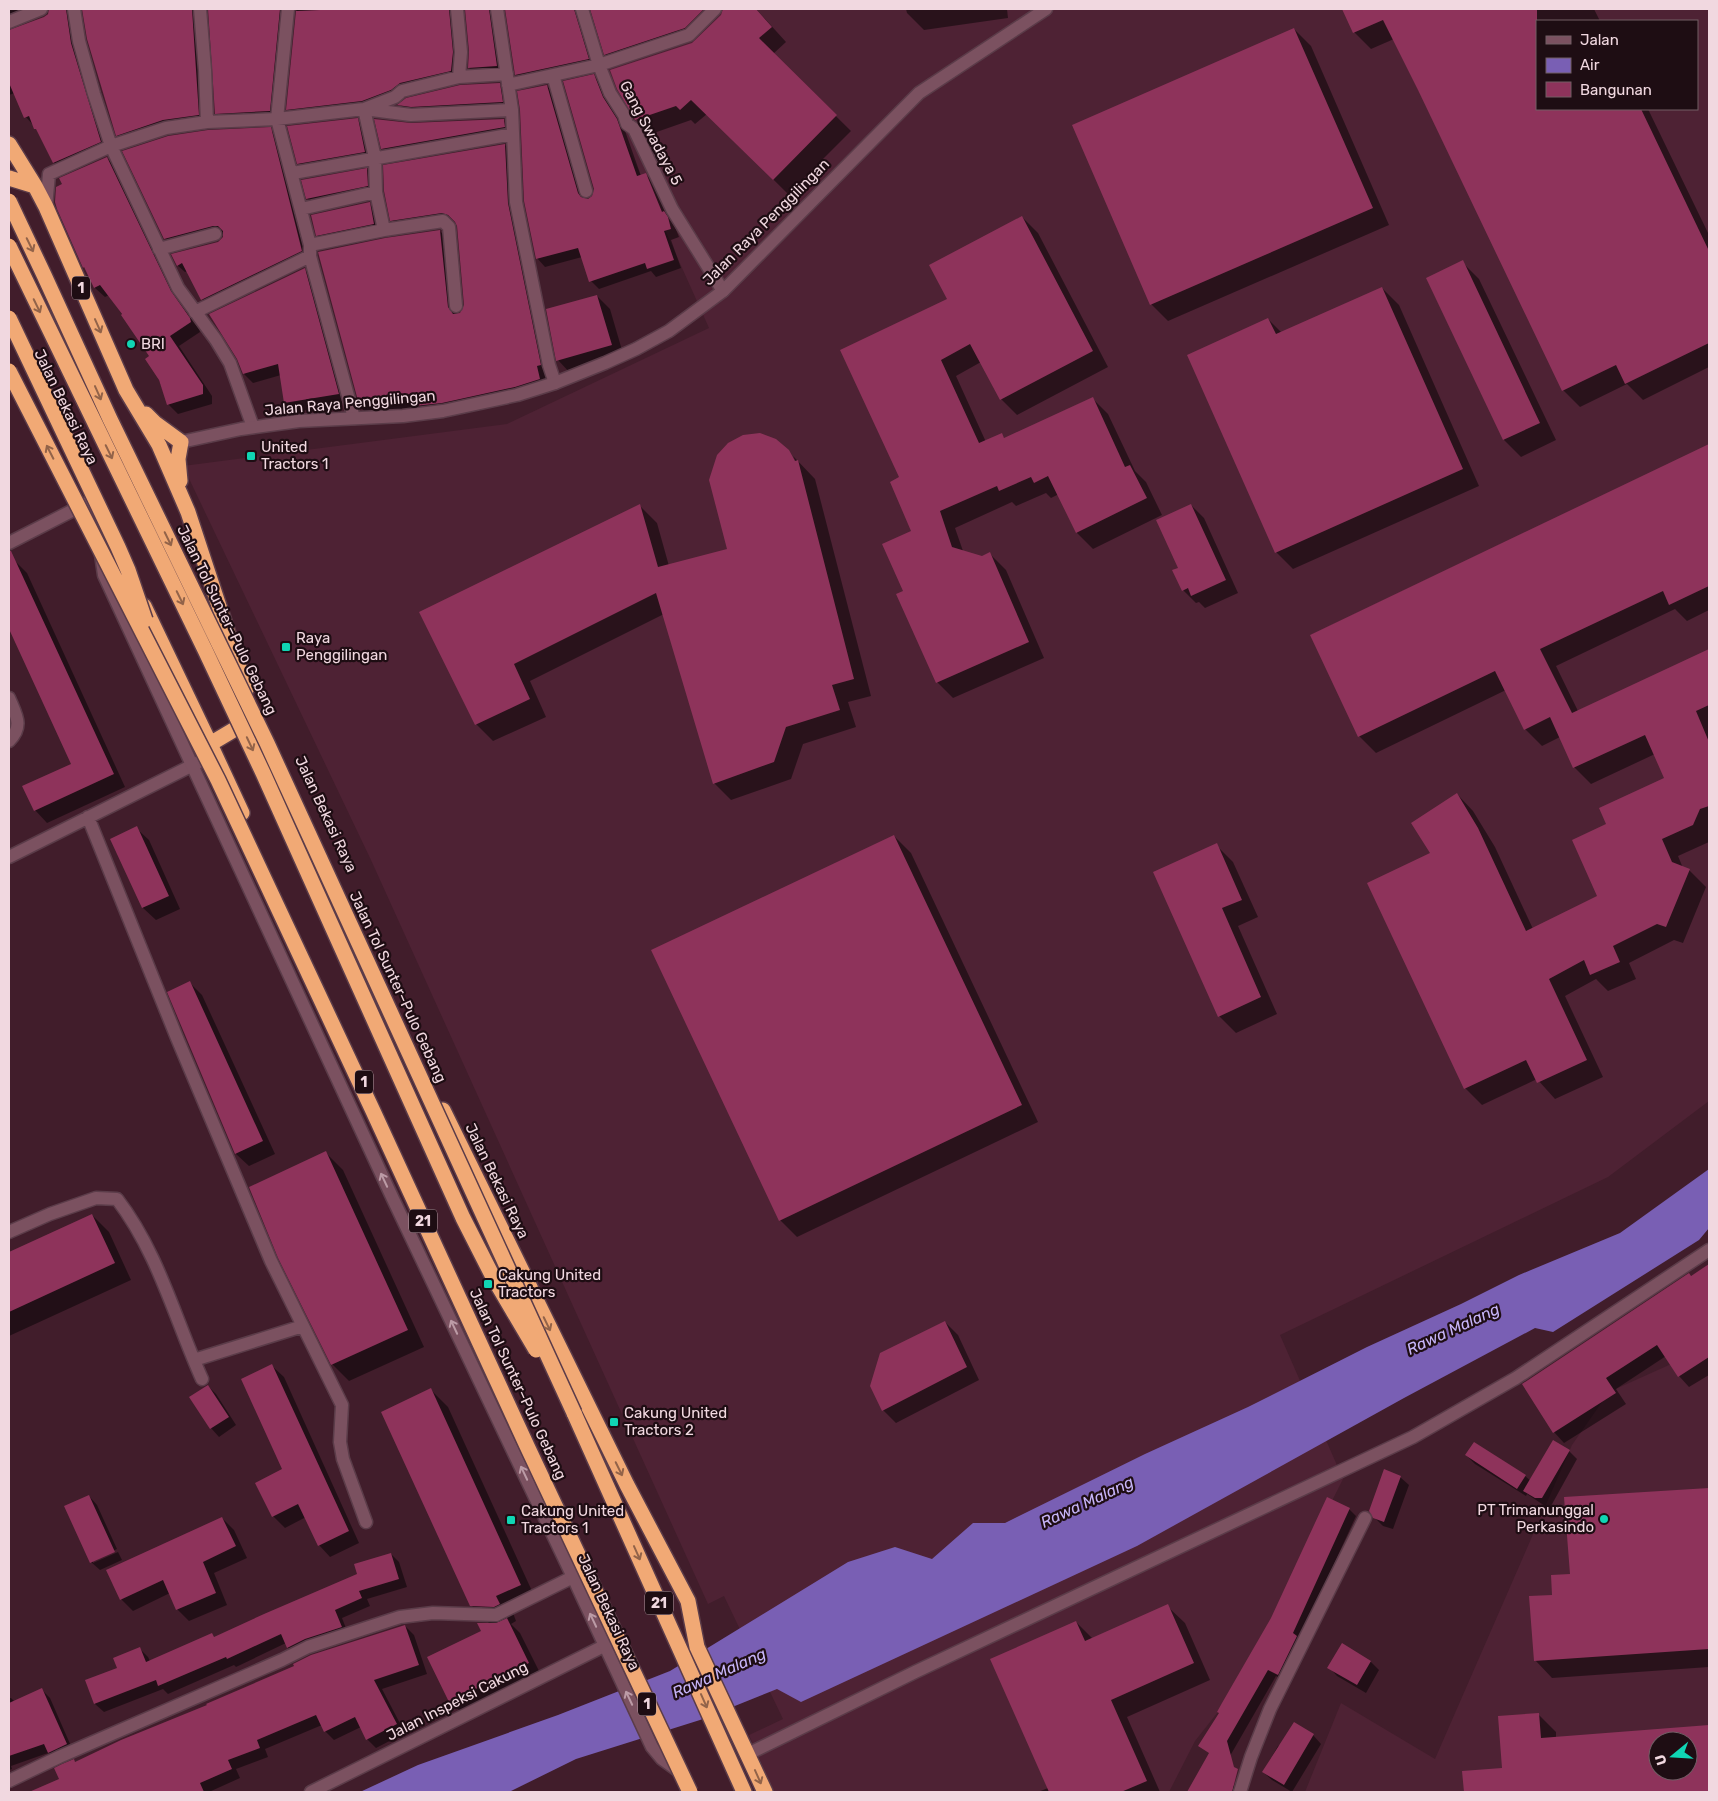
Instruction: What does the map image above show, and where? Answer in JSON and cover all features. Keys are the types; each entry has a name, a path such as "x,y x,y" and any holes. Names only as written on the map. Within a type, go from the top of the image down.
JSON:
{"highway":[{"name":"Jalan Bekasi Raya","path":"9,144 46,207 126,390 160,445 188,512 242,676 428,1080 627,1486 688,1600 697,1647 765,1792"},
{"path":"9,178 35,186"},
{"name":"Jalan Tol Sunter–Pulo Gebang","path":"9,201 114,428 295,802 574,1413 744,1792"},
{"path":"9,246 264,773 464,1218 493,1277 574,1413"},
{"path":"9,318 122,555 153,651"},
{"name":"Jalan Bekasi Raya","path":"10,335 93,500 212,749 611,1642 629,1666 659,1744 680,1772 690,1792"},
{"name":"Jalan Tol Sunter–Pulo Gebang","path":"9,371 218,780 690,1792"},
{"path":"126,390 155,423 181,442 178,459 180,482 188,512"},
{"path":"212,749 260,715"}],"street":[{"path":"9,22 41,9"},
{"path":"74,9 94,94 111,146 178,288 230,363 252,427"},
{"path":"200,9 207,122"},
{"path":"288,9 277,119 293,174 310,250 354,418"},
{"path":"457,9 461,52 459,77"},
{"path":"497,9 512,110 516,202 549,365 555,383"},
{"name":"Gang Swadaya 5","path":"582,9 599,65 610,93 624,115 627,124 634,129 672,209 723,291"},
{"path":"364,110 395,97 402,91 459,77 507,79 553,75 599,65 689,35 715,9"},
{"name":"Jalan Raya Penggilingan","path":"181,442 252,427 299,421 403,416 443,411 517,395 555,383 653,341 681,323 723,291 918,94 1046,9"},
{"path":"553,75 586,190"},
{"path":"46,207 49,174 111,146 166,128 207,122 277,119 364,110 411,115 512,110"},
{"path":"364,110 375,158 376,192 384,230"},
{"path":"293,174 513,134"},
{"path":"301,209 376,192"},
{"path":"195,312 310,250 384,230 443,221 449,227 456,306"},
{"path":"159,249 215,234"},
{"path":"9,543 93,500"},
{"name":"Jalan Bekasi Raya","path":"93,500 104,575 393,1198 573,1577 611,1642 621,1680 659,1744"},
{"path":"9,698 18,719 16,734 9,741"},
{"path":"9,856 192,766 212,749"},
{"path":"88,817 224,1152 272,1261 342,1405 340,1442 342,1459 366,1522"},
{"path":"9,1232 50,1214 96,1198 117,1199 142,1238 169,1296 202,1379"},
{"path":"748,1754 915,1672 1413,1437 1516,1378 1709,1250"},
{"path":"194,1360 303,1326"},
{"path":"1240,1792 1251,1757 1270,1710 1365,1518"},
{"path":"9,1781 59,1756 308,1647 400,1617 433,1613 496,1615 573,1577"},
{"name":"Jalan Inspeksi Cakung","path":"311,1792 611,1642"}],"shaded area":[{"path":"684,9 1709,9 1709,1101 1608,1177 1280,1335 1343,1479 1240,1684 1195,1741 1169,1792 774,1792 749,1735 783,1719 724,1596 708,1604 371,860 183,466 507,424 709,328 592,67 675,36"},
{"path":"1709,1347 1709,1792 1305,1792 1341,1703 1435,1759 1572,1445 1609,1392"}],"water":[{"name":"Rawa Malang","path":"1709,1169 1709,1228 1699,1240 1553,1332 1535,1328 1404,1398 1137,1546 801,1702 777,1689 700,1720 576,1759 509,1792 360,1792 418,1765 558,1715 670,1671 848,1562 895,1547 932,1559 973,1523 1005,1523 1519,1275 1620,1233"}],"building":[{"path":"49,9 66,9 71,43 101,142 53,163 29,116 24,118 9,83 9,30 44,17 48,14"},
{"path":"82,9 192,9 199,115 163,120 116,136 87,39"},
{"path":"208,9 280,9 270,111 215,114"},
{"path":"449,9 453,52 451,71 400,83 391,90 362,101 286,110 296,11"},
{"path":"465,9 489,9 497,66 468,68 469,51"},
{"path":"505,9 574,9 589,59 515,75"},
{"path":"590,9 704,9 685,28 604,55"},
{"path":"723,9 756,9 772,27 759,38 837,115 773,180 691,100 680,110 676,106 635,120 617,89 610,70 692,43 721,15"},
{"path":"1342,9 1537,9 1536,110 1641,110 1709,251 1709,343 1625,384 1616,365 1562,391 1383,20 1353,33"},
{"path":"1294,28 1373,208 1150,305 1072,125"},
{"path":"594,74 603,97 617,119 637,176 646,173 662,212 664,211 668,217 671,229 664,231 674,260 647,269 645,263 589,282 578,248 536,259 524,201 520,110 517,91 547,85 578,193 581,197 588,199 592,196 594,189 563,81"},
{"path":"500,83 503,102 411,107 397,105 406,98 460,85"},
{"path":"358,118 365,152 297,164 287,126"},
{"path":"374,119 411,123 504,119 505,127 381,149"},
{"path":"271,127 302,251 201,300 182,263 177,266 171,254 218,242 223,237 223,231 218,226 213,226 164,239 122,151 168,136 208,130"},
{"path":"505,144 508,203 541,365 537,366 540,379 515,387 442,403 415,406 412,398 360,408 318,252 385,238 440,230 448,307 453,314 460,313 464,305 457,226 455,222 448,215 442,213 390,221 384,191 383,165"},
{"path":"107,157 171,291 190,318 191,322 170,336 203,385 203,394 167,405 159,380 145,359 149,356 122,314 100,285 94,288 57,209 55,202 56,187 62,184 59,178"},
{"path":"367,168 368,186 306,199 301,180"},
{"path":"370,202 374,224 316,236 311,215"},
{"path":"1022,216 1093,351 1000,400 970,344 941,360 979,443 1002,433 1004,438 1093,397 1125,467 1130,465 1147,498 1076,533 1048,476 1034,483 1031,477 999,491 997,486 940,511 952,547 982,556 990,552 1029,642 936,683 896,594 903,591 882,544 911,531 890,482 899,477 840,350 947,299 929,265"},
{"path":"1463,260 1540,423 1503,440 1426,278"},
{"path":"305,268 339,394 284,403 278,364 243,374 237,359 209,314"},
{"path":"1382,287 1463,469 1275,553 1187,355 1268,318 1276,334"},
{"path":"597,295 612,345 556,361 546,309"},
{"path":"760,433 776,439 789,450 795,461 798,460 854,679 832,685 840,710 786,727 774,762 713,784 656,593 514,664 530,699 475,725 419,612 640,504 658,567 727,549 709,480 717,455 728,443 743,435"},
{"path":"1709,444 1709,586 1669,605 1663,591 1540,649 1572,713 1709,649 1709,705 1696,711 1709,742 1709,806 1700,809 1693,825 1662,839 1672,862 1690,869 1666,927 1657,924 1613,946 1620,962 1590,975 1584,960 1549,979 1587,1060 1537,1083 1526,1060 1464,1089 1367,883 1430,853 1411,823 1457,793 1478,828 1526,931 1597,896 1572,840 1606,824 1599,808 1664,778 1645,735 1573,768 1550,717 1524,730 1495,671 1358,737 1310,635"},
{"path":"1191,504 1226,580 1191,596 1188,588 1182,591 1172,570 1178,568 1156,520"},
{"path":"9,551 11,551 114,774 34,811 22,786 71,764 9,629"},
{"path":"137,826 169,896 142,908 110,839"},
{"path":"894,835 1022,1105 779,1221 651,950"},
{"path":"1217,843 1242,900 1222,908 1261,997 1218,1017 1153,872"},
{"path":"190,981 263,1141 235,1154 167,992"},
{"path":"326,1151 408,1330 331,1365 278,1258 249,1187"},
{"path":"92,1214 115,1263 9,1312 9,1252"},
{"path":"1709,1264 1709,1357 1678,1377 1657,1345 1606,1378 1616,1393 1553,1433 1522,1384 1689,1273 1691,1276"},
{"path":"945,1321 967,1367 882,1411 870,1386 880,1353"},
{"path":"272,1364 349,1531 318,1546 298,1504 272,1517 255,1483 282,1469 241,1379"},
{"path":"208,1385 229,1417 210,1429 189,1397"},
{"path":"431,1388 521,1585 496,1596 500,1604 494,1607 470,1606 381,1412"},
{"path":"1553,1440 1570,1450 1542,1498 1535,1498 1523,1491"},
{"path":"1474,1442 1526,1475 1517,1489 1465,1455"},
{"path":"1384,1469 1401,1476 1384,1522 1373,1518 1369,1511"},
{"path":"1709,1488 1709,1649 1534,1661 1529,1596 1552,1595 1551,1575 1570,1574 1564,1497"},
{"path":"89,1495 115,1552 90,1563 64,1506"},
{"path":"1327,1497 1350,1508 1293,1633 1297,1636 1278,1675 1268,1670 1227,1741 1234,1767 1238,1769 1232,1792 1187,1792 1209,1753 1198,1746 1219,1713 1217,1712 1271,1618"},
{"path":"222,1517 236,1546 203,1562 216,1593 176,1610 163,1580 120,1600 106,1570"},
{"path":"391,1553 399,1579 359,1591 362,1598 335,1610 342,1627 305,1639 287,1648 281,1634 227,1659 226,1657 158,1686 156,1680 94,1704 85,1680 117,1668 113,1658 140,1647 146,1662 212,1633 214,1637 357,1574 354,1564"},
{"path":"1168,1604 1194,1663 1111,1700 1147,1781 1121,1792 1049,1792 990,1659 1076,1621 1085,1641"},
{"path":"507,1618 529,1663 449,1702 427,1657 481,1631 477,1623 496,1623"},
{"path":"405,1625 419,1665 374,1680 397,1724 366,1740 355,1717 324,1732 316,1715 257,1740 260,1748 228,1760 232,1769 200,1783 204,1792 29,1792 59,1779 54,1768 62,1764 74,1759 75,1762 121,1740 207,1705 294,1666 293,1664 311,1655"},
{"path":"1342,1643 1371,1661 1357,1685 1327,1668"},
{"path":"42,1688 67,1744 48,1753 44,1744 9,1756 9,1703"},
{"path":"1539,1713 1541,1738 1709,1725 1709,1792 1464,1792 1462,1771 1502,1768 1498,1716"},
{"path":"1294,1722 1314,1734 1284,1785 1262,1772"}],"place":[{"name":"BRI","path":"131,344"},
{"name":"United Tractors 1","path":"251,456"},
{"name":"Raya Penggilingan","path":"286,647"},
{"name":"Cakung United Tractors","path":"488,1284"},
{"name":"Cakung United Tractors 2","path":"614,1422"},
{"name":"PT Trimanunggal Perkasindo","path":"1604,1519"},
{"name":"Cakung United Tractors 1","path":"511,1520"}]}
